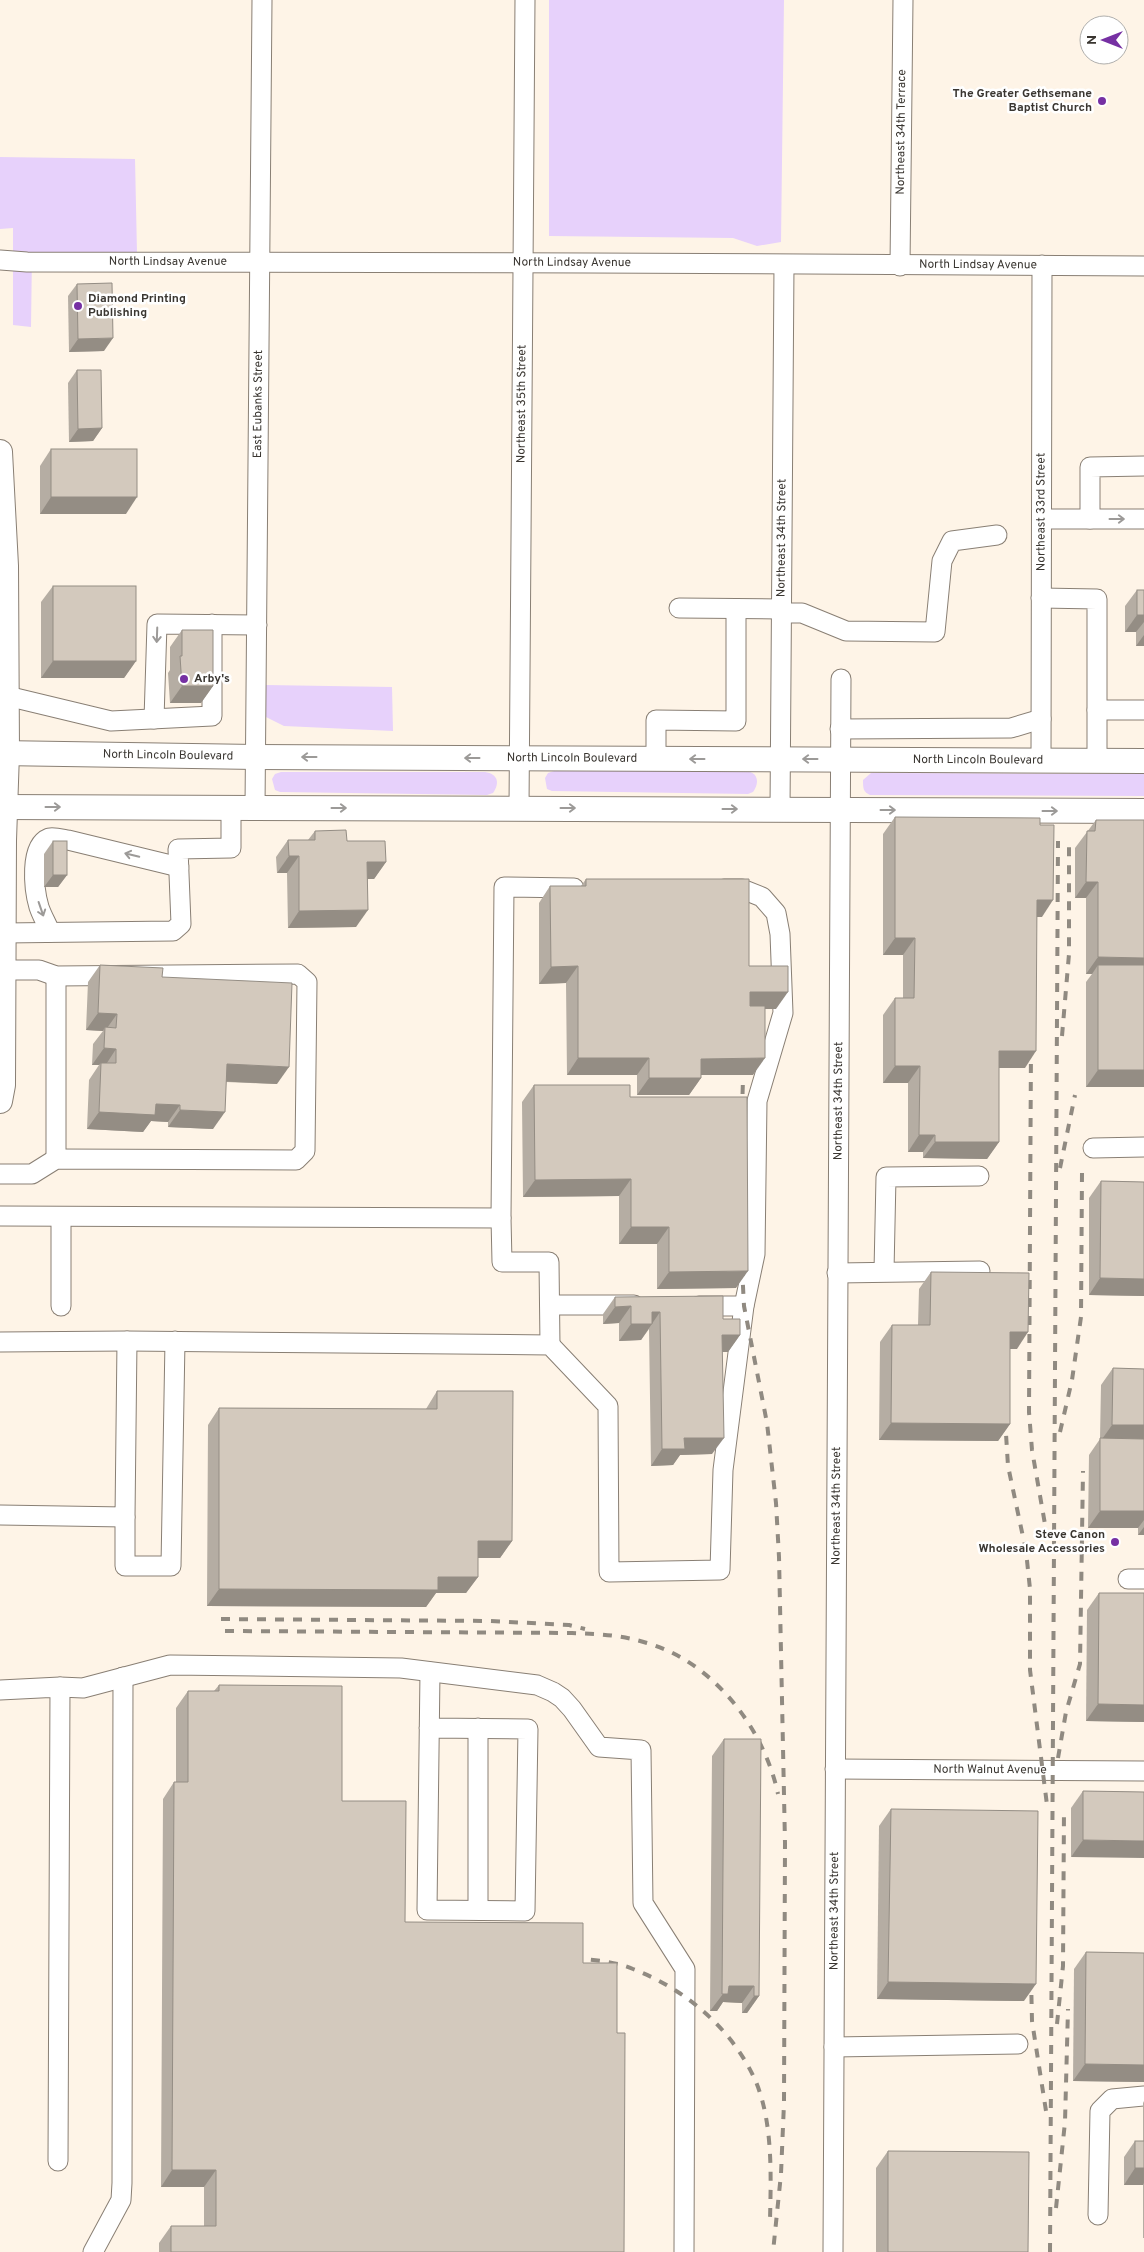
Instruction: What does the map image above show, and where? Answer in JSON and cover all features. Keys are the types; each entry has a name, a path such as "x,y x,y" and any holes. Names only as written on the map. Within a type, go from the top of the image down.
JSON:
{"main road":[{"path":"0,452 6,566 6,696 2,807 4,970 2,1085 0,1101"},
{"name":"North Lincoln Boulevard","path":"3,753 256,757 1144,761"},
{"path":"2,807 1144,811"}],"street":[{"name":"East Eubanks Street","path":"255,808 262,0"},
{"name":"Northeast 35th Street","path":"519,808 525,0"},
{"name":"Northeast 34th Terrace","path":"900,266 903,0"},
{"name":"North Lindsay Avenue","path":"0,260 27,262 522,261 900,266 1144,266"},
{"name":"Northeast 34th Street","path":"780,810 784,265"},
{"name":"Northeast 33rd Street","path":"1041,760 1042,265"},
{"path":"1090,519 1090,467 1144,466"},
{"path":"1042,519 1144,519"},
{"path":"679,608 736,608 802,612 846,631 936,632 942,561 952,541 997,535"},
{"path":"1041,598 1098,599 1097,760"},
{"path":"656,759 656,720 736,721 736,608"},
{"path":"154,720 157,624 257,625"},
{"path":"6,696 111,721 212,716 212,624"},
{"name":"Northeast 34th Street","path":"833,2252 841,679"},
{"path":"1097,710 1144,710"},
{"path":"840,729 1011,728 1041,719"},
{"path":"4,933 173,931 181,924 178,849 230,848 231,808"},
{"path":"50,932 39,907 35,882 36,856 39,846 45,840 52,837 68,840 179,867"},
{"path":"594,888 504,887 501,1218 502,1262 550,1262 550,1345 608,1406 608,1572 720,1570 723,1470 744,1306 755,1254 757,1101 783,1013 780,934 776,913 762,897 742,889 703,888"},
{"path":"0,1174 32,1174 56,1159 296,1160 304,1151 307,982 298,974 56,976 39,970 4,970"},
{"path":"56,976 56,1159"},
{"path":"1093,1148 1144,1147"},
{"path":"884,1272 886,1176 979,1176"},
{"path":"0,1216 501,1218"},
{"path":"61,1217 61,1306"},
{"path":"837,1273 980,1271"},
{"path":"550,1305 656,1305"},
{"path":"686,1306 744,1306"},
{"path":"127,1341 125,1566 172,1566 175,1341"},
{"path":"0,1342 175,1341 550,1345"},
{"path":"0,1516 125,1517"},
{"path":"0,1690 60,1687 82,1688 170,1665 401,1668 537,1685 562,1698 599,1747 641,1750 643,1902 685,1969 684,2252"},
{"path":"429,1728 528,1728 525,1910 427,1910 429,1728 430,1672"},
{"path":"93,2252 121,2200 122,2184 123,1677"},
{"path":"58,2161 60,1687"},
{"path":"478,1728 478,1910"},
{"name":"North Walnut Avenue","path":"835,1769 1144,1771"},
{"path":"834,2046 1018,2044"},
{"path":"1098,2215 1098,2124 1100,2110 1112,2099 1144,2096"}],"shaded area":[{"path":"549,0 784,0 781,242 757,246 733,238 549,236"},
{"path":"0,157 135,159 137,253 32,253 31,327 13,325 13,228 0,229"},
{"path":"266,685 392,687 393,731 284,726 266,717"},
{"path":"554,771 745,771 755,775 757,785 753,792 748,794 552,791 547,789 545,778 548,773"},
{"path":"281,772 485,772 495,777 497,786 493,793 487,795 280,792 275,790 272,779 275,774"},
{"path":"871,773 1144,774 1144,796 870,795 864,789 863,780"}],"building":[{"path":"112,283 113,338 78,339 77,284"},
{"path":"77,370 101,370 102,428 78,429"},
{"path":"51,449 137,449 137,497 51,497"},
{"path":"53,586 136,586 136,661 53,661"},
{"path":"1137,590 1144,590 1144,615 1137,615"},
{"path":"182,630 213,630 213,686 182,686 180,656 182,656"},
{"path":"895,817 1040,818 1040,825 1054,825 1053,900 1037,900 1036,1051 999,1051 999,1142 935,1142 935,1135 919,1135 920,1066 895,1066 895,998 914,998 915,938 895,938"},
{"path":"1096,820 1144,820 1144,958 1098,957 1098,882 1086,882 1087,831 1095,831"},
{"path":"346,830 347,841 385,841 386,862 367,862 368,910 299,911 299,856 289,856 288,840 315,840 315,831"},
{"path":"53,841 67,841 67,875 53,875"},
{"path":"586,879 749,879 749,966 788,966 788,992 750,992 750,1006 765,1006 765,1058 701,1059 701,1078 649,1078 649,1058 578,1058 578,966 551,967 550,886 586,886"},
{"path":"100,965 163,968 162,977 292,983 289,1067 227,1064 225,1112 180,1110 180,1105 156,1104 155,1115 99,1112 101,1063 116,1063 116,1049 104,1048 105,1027 116,1028 117,1014 98,1013"},
{"path":"1098,965 1144,965 1144,1070 1098,1070"},
{"path":"534,1085 630,1085 630,1097 747,1097 748,1271 669,1272 669,1227 631,1227 631,1179 535,1180"},
{"path":"1101,1181 1144,1182 1144,1279 1100,1278"},
{"path":"931,1272 1029,1273 1028,1332 1010,1332 1010,1424 891,1423 892,1325 930,1325"},
{"path":"723,1296 723,1319 740,1319 740,1335 722,1335 724,1438 684,1438 685,1449 662,1449 660,1312 652,1312 652,1324 631,1324 631,1306 615,1307 615,1297"},
{"path":"1113,1368 1144,1369 1144,1425 1112,1425"},
{"path":"437,1391 513,1391 512,1541 478,1541 478,1577 438,1577 438,1590 219,1589 219,1408 437,1409"},
{"path":"1100,1438 1144,1439 1144,1511 1100,1511"},
{"path":"1099,1593 1144,1593 1144,1705 1098,1704"},
{"path":"219,1685 342,1686 342,1801 406,1801 405,1922 583,1923 583,1963 617,1963 617,2033 625,2033 624,2252 171,2252 171,2226 216,2226 216,2170 172,2170 174,1782 188,1782 188,1691 219,1691"},
{"path":"724,1739 761,1739 759,1996 754,1996 754,1986 729,1986 728,1994 722,1994"},
{"path":"1083,1791 1144,1792 1144,1841 1083,1840"},
{"path":"891,1809 1038,1811 1036,1984 888,1982"},
{"path":"1086,1952 1144,1953 1144,2065 1085,2064"},
{"path":"1135,2141 1144,2141 1144,2168 1135,2168"},
{"path":"888,2151 1029,2152 1028,2252 888,2252"}],"railway":[{"path":"1062,1036 1069,954 1069,839"},
{"path":"1050,2252 1058,841"},
{"path":"1031,1046 1029,1412 1032,1450 1049,1547"},
{"path":"742,1112 743,1079"},
{"path":"1060,1168 1075,1095"},
{"path":"1060,1432 1072,1380 1081,1317 1082,1172"},
{"path":"742,1267 744,1306 767,1423 776,1503 779,1557 785,1843 784,2103 781,2174 773,2252"},
{"path":"1005,1418 1008,1466 1026,1551 1030,1589 1030,1670 1047,1805"},
{"path":"1058,1758 1066,1712 1080,1664 1083,1471"},
{"path":"221,1619 490,1621 569,1625 585,1629"},
{"path":"225,1631 572,1633 601,1634 638,1640 671,1652 693,1665 714,1682 732,1701 748,1722 761,1745 771,1769 778,1794"},
{"path":"1057,2024 1063,1966 1064,1809"},
{"path":"573,1958 618,1964 652,1977 689,2000 705,2013 721,2028 734,2045 746,2063 762,2098 770,2150 770,2220"},
{"path":"1031,1977 1032,2021 1046,2111"},
{"path":"1056,2208 1065,2122 1068,2009"}],"place":[{"name":"The Greater Gethsemane Baptist Church","path":"1102,101"},
{"name":"Diamond Printing Publishing","path":"78,306"},
{"name":"Arby's","path":"184,679"},
{"name":"Steve Canon Wholesale Accessories","path":"1115,1542"}]}
